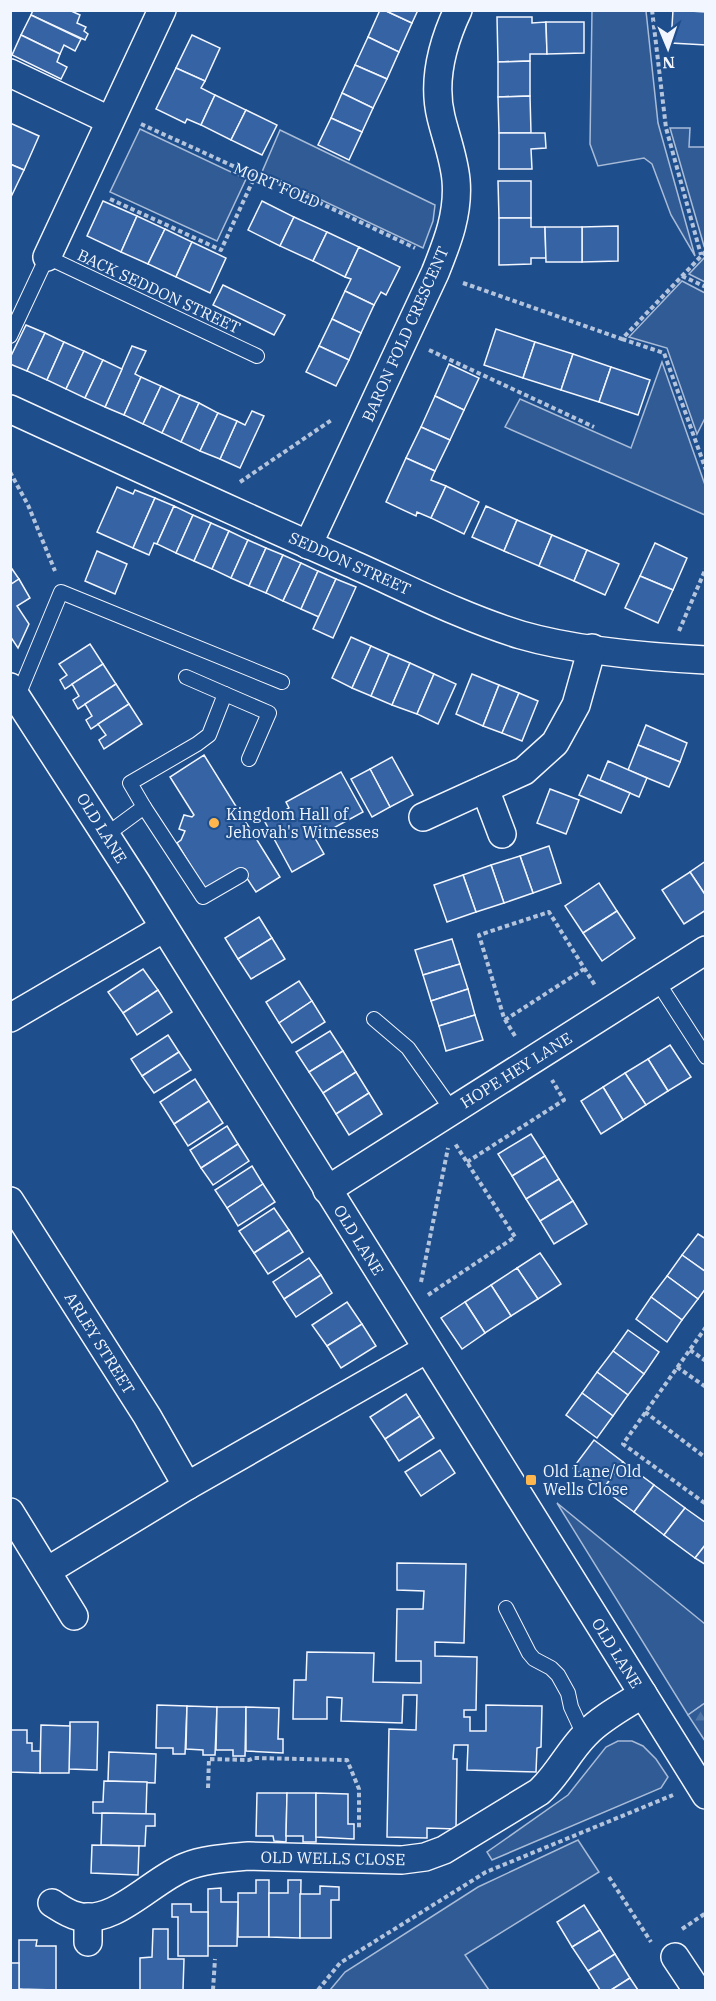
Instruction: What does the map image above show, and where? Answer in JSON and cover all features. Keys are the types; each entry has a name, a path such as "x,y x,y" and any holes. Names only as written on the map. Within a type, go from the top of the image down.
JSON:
{"street":[{"path":"47,257 162,10"},
{"name":"BARON FOLD CRESCENT","path":"308,545 437,267 450,234 456,208 456,181 453,157 441,115 438,86 439,67 447,33 458,10"},
{"path":"10,73 111,116"},
{"name":"SEDDON STREET","path":"10,409 483,622 523,635 592,648 667,658 705,660"},
{"path":"423,817 524,771 555,743 576,705 592,648"},
{"name":"OLD LANE","path":"14,692 165,928 327,1190 410,1307 427,1349 702,1790"},
{"path":"485,789 502,834"},
{"path":"10,1018 165,928"},
{"name":"HOPE HEY LANE","path":"327,1190 705,950"},
{"name":"ARLEY STREET","path":"10,1201 147,1416 187,1486"},
{"path":"47,1571 187,1486 427,1349"},
{"path":"10,1512 74,1616"},
{"name":"OLD WELLS CLOSE","path":"52,1903 78,1917 88,1930 97,1917 114,1911 172,1873 199,1862 249,1856 359,1860 402,1860 425,1857 444,1850 539,1792 551,1781 584,1735 595,1725 643,1694"},
{"path":"666,1949 697,1990"}],"lane":[{"path":"10,336 47,257"},
{"name":"BACK SEDDON STREET","path":"47,257 256,356"},
{"path":"14,692 62,592 282,682"},
{"path":"186,677 269,712 249,759"},
{"path":"225,694 209,735 130,783 203,897 241,875"},
{"path":"106,835 144,807"},
{"path":"657,981 705,1057"},
{"path":"374,1019 408,1048 452,1110"},
{"path":"506,1608 529,1653 534,1659 551,1668 563,1684 584,1735"}],"path":[{"path":"652,10 666,128 701,256"},
{"name":"MORT FOLD","path":"111,116 255,176 261,175 437,267 664,353 705,470"},
{"path":"110,199 221,250 255,176"},
{"path":"622,339 705,251"},
{"path":"682,276 705,287"},
{"path":"404,339 594,427"},
{"path":"228,508 240,482 339,414 364,424"},
{"path":"10,472 28,505 62,592"},
{"path":"667,658 705,568"},
{"path":"700,581 705,583"},
{"path":"467,1162 564,1100 505,1020 479,935 549,912 610,1010"},
{"path":"505,1020 585,969"},
{"path":"451,1136 515,1238 410,1307 451,1136"},
{"path":"705,1327 622,1444 705,1504"},
{"path":"690,1350 705,1361"},
{"path":"677,1367 705,1387"},
{"path":"645,1412 705,1458"},
{"path":"208,1788 209,1759 347,1760 359,1789 359,1860"},
{"path":"318,1990 340,1963 486,1872 702,1790"},
{"path":"609,1877 651,1942 666,1949"},
{"path":"213,1990 214,1959"}],"shaded area":[{"path":"592,11 646,11 658,123 695,256 671,215 652,164 644,158 598,166 590,144"},
{"path":"670,128 690,128 689,147 705,147 706,244 704,246"},
{"path":"140,129 246,179 217,241 110,192"},
{"path":"280,130 435,205 433,221 423,248 262,172"},
{"path":"705,257 705,282 689,274"},
{"path":"682,281 705,293 705,418 697,434 667,348 629,337"},
{"path":"662,362 705,485 705,515 505,427 520,399 631,448"},
{"path":"557,1503 705,1624 705,1703 688,1715"},
{"path":"618,1741 632,1741 643,1746 656,1759 668,1777 661,1788 492,1860 487,1852 568,1795 606,1747"},
{"path":"578,1840 599,1872 465,1955 489,1990 330,1990 345,1972 478,1887"}],"green space":[{"path":"705,1703 705,1741 688,1715"}],"building":[{"path":"33,10 69,10 80,15 77,23 86,27 84,31 88,34 85,40 31,15"},
{"path":"380,10 412,23 399,52 368,37"},
{"path":"384,10 418,10 412,23"},
{"path":"673,10 706,12 706,45 671,43"},
{"path":"31,15 81,39 75,51 64,45 60,54 21,35"},
{"path":"497,17 532,17 532,23 546,22 547,54 530,54 530,61 498,62"},
{"path":"546,22 584,22 584,53 547,54"},
{"path":"21,35 60,54 57,62 67,67 61,79 12,55"},
{"path":"192,35 220,48 205,81 176,68"},
{"path":"368,37 399,52 387,79 355,65"},
{"path":"530,61 530,96 498,97 498,62"},
{"path":"355,65 387,79 373,108 342,93"},
{"path":"176,68 205,81 201,88 215,95 201,125 187,119 185,123 156,109"},
{"path":"342,93 373,108 362,132 331,118"},
{"path":"215,95 246,110 231,140 201,125"},
{"path":"530,96 531,133 499,133 498,97"},
{"path":"246,110 277,125 262,155 231,140"},
{"path":"331,118 362,132 349,160 318,145"},
{"path":"10,123 39,136 24,170 10,164"},
{"path":"499,133 545,133 546,148 531,149 532,169 499,169"},
{"path":"10,164 24,170 10,199"},
{"path":"498,181 531,181 531,218 499,218"},
{"path":"103,201 137,216 121,252 87,236"},
{"path":"262,201 294,217 280,246 248,230"},
{"path":"137,216 165,229 148,264 121,252"},
{"path":"294,217 327,232 313,261 280,246"},
{"path":"499,218 531,218 531,227 545,227 546,258 531,258 531,264 499,265"},
{"path":"618,226 618,261 582,262 582,227"},
{"path":"545,227 582,227 582,262 546,262"},
{"path":"165,229 192,242 176,277 148,264"},
{"path":"327,232 359,247 345,277 313,261"},
{"path":"192,242 226,258 210,293 176,277"},
{"path":"359,247 400,267 386,295 381,292 374,305 345,291 351,279 345,277"},
{"path":"223,285 285,315 274,335 213,305"},
{"path":"345,291 374,305 361,333 332,319"},
{"path":"332,319 361,333 349,360 319,346"},
{"path":"26,325 45,333 27,371 10,364 10,358"},
{"path":"496,329 535,342 523,378 484,365"},
{"path":"45,333 64,342 47,380 27,371"},
{"path":"64,342 84,351 66,389 47,380"},
{"path":"535,342 573,354 561,390 523,378"},
{"path":"132,346 146,351 135,374 141,377 124,415 105,407"},
{"path":"319,346 349,360 336,386 306,372"},
{"path":"84,351 103,360 85,398 66,389"},
{"path":"573,354 611,367 599,402 561,390"},
{"path":"103,360 122,369 105,407 85,398"},
{"path":"449,364 479,378 464,410 435,396"},
{"path":"611,367 650,380 638,415 599,402"},
{"path":"141,377 161,386 143,424 124,415"},
{"path":"161,386 180,395 162,433 143,424"},
{"path":"180,395 199,403 181,442 162,433"},
{"path":"435,396 464,410 450,440 421,427"},
{"path":"199,403 218,413 200,451 181,442"},
{"path":"252,411 264,416 240,468 220,459 237,421 245,425"},
{"path":"218,413 237,421 220,459 200,451"},
{"path":"421,427 450,440 435,471 406,458"},
{"path":"406,458 435,471 431,480 446,486 431,518 417,512 416,516 386,502"},
{"path":"446,486 479,502 464,534 431,518"},
{"path":"117,487 133,494 135,490 155,498 133,548 97,532"},
{"path":"155,498 174,506 157,544 154,543 149,555 133,548"},
{"path":"174,506 193,515 176,553 157,544"},
{"path":"486,506 517,520 504,551 472,537"},
{"path":"193,515 211,523 194,561 176,553"},
{"path":"517,520 552,535 539,566 504,551"},
{"path":"211,523 229,531 212,569 194,561"},
{"path":"229,531 248,540 231,578 212,569"},
{"path":"552,535 587,550 574,581 539,566"},
{"path":"248,540 266,548 249,586 231,578"},
{"path":"655,543 687,558 673,590 640,576"},
{"path":"266,548 283,555 266,593 249,586"},
{"path":"587,550 619,564 605,595 574,581"},
{"path":"97,551 127,564 115,594 85,581"},
{"path":"283,555 301,563 283,601 266,593"},
{"path":"301,563 318,571 301,609 283,601"},
{"path":"10,566 19,579 10,585"},
{"path":"318,571 336,579 319,617 301,609"},
{"path":"640,576 673,590 658,623 625,608"},
{"path":"19,579 30,598 17,606 29,624 18,648 10,636 10,585"},
{"path":"336,579 356,587 333,638 313,629"},
{"path":"351,637 371,646 352,688 332,678"},
{"path":"90,644 103,664 65,689 60,680 67,675 59,664"},
{"path":"371,646 389,654 371,696 352,688"},
{"path":"389,654 410,663 392,705 371,696"},
{"path":"410,663 434,674 417,714 392,705"},
{"path":"103,664 116,684 78,709 73,700 79,696 72,684"},
{"path":"434,674 456,684 438,724 417,714"},
{"path":"472,674 499,685 483,726 456,714"},
{"path":"116,684 129,704 91,729 86,720 92,716 85,704"},
{"path":"499,685 519,693 502,733 483,726"},
{"path":"519,693 538,701 522,741 502,733"},
{"path":"129,704 142,724 104,749 99,740 106,735 98,724"},
{"path":"646,725 687,743 680,762 638,745"},
{"path":"638,745 680,762 669,787 628,770"},
{"name":"Kingdom Hall of Jehovah's Witnesses","path":"204,755 280,877 256,892 241,869 206,891 177,843 185,831 179,829 184,815 192,817 194,815 170,777"},
{"path":"392,757 413,795 390,807 370,769"},
{"path":"608,761 647,778 639,797 600,780"},
{"path":"370,769 390,807 372,817 351,779"},
{"path":"341,772 363,812 315,838 324,854 292,872 265,822 289,808 286,802"},
{"path":"588,775 630,793 621,813 579,795"},
{"path":"550,789 579,800 566,834 537,823"},
{"path":"549,846 561,883 533,893 520,856"},
{"path":"520,856 533,893 504,903 491,865"},
{"path":"706,861 706,896 690,872"},
{"path":"491,865 504,903 476,912 463,875"},
{"path":"690,872 706,896 706,910 684,924 662,890"},
{"path":"463,875 476,912 447,922 434,885"},
{"path":"599,883 617,911 583,933 565,906"},
{"path":"617,911 635,938 602,961 583,933"},
{"path":"259,917 272,938 238,959 225,938"},
{"path":"272,938 285,959 251,979 238,959"},
{"path":"452,939 460,964 423,975 415,950"},
{"path":"460,964 468,989 431,1001 423,975"},
{"path":"143,969 158,990 123,1013 108,992"},
{"path":"299,981 312,1001 279,1023 266,1002"},
{"path":"468,989 475,1015 439,1026 431,1001"},
{"path":"158,990 172,1012 137,1035 123,1013"},
{"path":"312,1001 325,1022 292,1043 279,1023"},
{"path":"475,1015 483,1040 446,1051 439,1026"},
{"path":"330,1031 343,1051 309,1072 296,1052"},
{"path":"168,1035 179,1052 142,1076 131,1059"},
{"path":"670,1045 691,1077 668,1091 648,1059"},
{"path":"343,1051 356,1072 323,1093 309,1072"},
{"path":"179,1052 191,1070 154,1093 142,1076"},
{"path":"648,1059 668,1091 646,1105 625,1073"},
{"path":"356,1072 369,1093 336,1114 323,1093"},
{"path":"625,1073 646,1105 623,1120 603,1087"},
{"path":"195,1079 209,1101 174,1124 160,1102"},
{"path":"603,1087 623,1120 601,1134 581,1101"},
{"path":"369,1093 382,1114 349,1135 336,1114"},
{"path":"209,1101 223,1123 188,1146 174,1124"},
{"path":"227,1126 238,1144 201,1168 190,1150"},
{"path":"531,1134 545,1156 512,1176 498,1154"},
{"path":"238,1144 249,1161 213,1185 201,1168"},
{"path":"545,1156 559,1179 526,1199 512,1176"},
{"path":"252,1166 263,1184 227,1208 215,1190"},
{"path":"559,1179 573,1201 540,1221 526,1199"},
{"path":"263,1184 275,1202 238,1226 227,1208"},
{"path":"573,1201 587,1224 554,1244 540,1221"},
{"path":"274,1208 289,1230 254,1253 239,1231"},
{"path":"289,1230 303,1252 268,1274 254,1253"},
{"path":"698,1234 706,1239 706,1272 682,1255"},
{"path":"540,1253 561,1284 538,1299 517,1268"},
{"path":"682,1255 706,1272 706,1288 698,1299 667,1276"},
{"path":"309,1258 321,1275 284,1299 273,1282"},
{"path":"517,1268 538,1299 511,1316 491,1285"},
{"path":"321,1275 332,1293 296,1317 284,1299"},
{"path":"667,1276 698,1299 682,1320 651,1297"},
{"path":"491,1285 511,1316 485,1333 465,1302"},
{"path":"651,1297 682,1320 667,1342 636,1319"},
{"path":"347,1302 362,1324 327,1346 312,1325"},
{"path":"465,1302 485,1333 462,1349 441,1318"},
{"path":"362,1324 376,1346 341,1368 327,1346"},
{"path":"628,1330 659,1352 644,1374 613,1351"},
{"path":"613,1351 644,1374 628,1395 597,1372"},
{"path":"597,1372 628,1395 613,1416 582,1393"},
{"path":"582,1393 613,1416 597,1438 566,1415"},
{"path":"406,1394 420,1416 385,1439 370,1417"},
{"path":"420,1416 434,1438 399,1461 385,1439"},
{"path":"594,1440 623,1462 603,1489 573,1468"},
{"path":"440,1450 455,1473 421,1496 405,1472"},
{"path":"623,1462 654,1485 634,1512 603,1489"},
{"path":"654,1485 685,1508 664,1535 634,1512"},
{"path":"685,1508 706,1523 706,1544 695,1558 664,1535"},
{"path":"706,1544 706,1565 695,1558"},
{"path":"397,1563 466,1564 464,1643 435,1642 435,1656 477,1657 476,1710 464,1710 464,1717 470,1717 470,1731 486,1731 486,1705 542,1706 541,1747 537,1748 536,1772 467,1770 468,1745 454,1745 453,1759 457,1759 456,1829 427,1828 427,1838 387,1837 389,1729 416,1730 417,1695 403,1695 402,1723 341,1721 342,1698 327,1697 327,1719 293,1719 294,1680 306,1680 307,1652 374,1653 373,1682 421,1683 421,1661 396,1661 397,1609 423,1609 424,1591 397,1590"},
{"path":"157,1705 187,1706 185,1754 173,1754 173,1748 156,1748"},
{"path":"187,1706 217,1707 215,1755 203,1755 203,1750 186,1749"},
{"path":"217,1707 246,1707 245,1756 233,1756 233,1750 216,1750"},
{"path":"246,1707 279,1708 278,1739 283,1739 283,1753 246,1751"},
{"path":"70,1722 98,1722 97,1770 69,1769"},
{"path":"41,1725 70,1726 69,1773 40,1773"},
{"path":"10,1730 27,1730 27,1743 32,1743 32,1751 40,1751 40,1773 10,1772"},
{"path":"109,1752 156,1754 155,1783 108,1781"},
{"path":"104,1781 147,1782 146,1814 93,1813 93,1802 103,1802"},
{"path":"257,1793 287,1793 286,1842 274,1841 273,1836 256,1836"},
{"path":"287,1793 316,1793 316,1842 303,1842 303,1836 286,1836"},
{"path":"316,1793 348,1794 348,1824 354,1824 354,1839 316,1837"},
{"path":"102,1813 155,1814 155,1826 146,1826 145,1846 101,1845"},
{"path":"92,1845 139,1846 138,1875 91,1873"},
{"path":"256,1880 269,1880 269,1937 238,1937 238,1893 256,1893"},
{"path":"288,1880 301,1880 300,1938 269,1937 269,1893 288,1893"},
{"path":"320,1886 339,1887 339,1900 331,1900 331,1938 300,1938 300,1894 320,1894"},
{"path":"221,1888 221,1902 238,1902 237,1946 208,1946 208,1889"},
{"path":"172,1904 191,1904 191,1912 208,1912 208,1956 178,1956 178,1917 172,1917"},
{"path":"584,1905 600,1930 572,1947 557,1922"},
{"path":"153,1929 168,1929 168,1959 184,1959 183,1990 140,1990 140,1958 152,1957"},
{"path":"600,1930 615,1954 588,1971 572,1947"},
{"path":"19,1940 37,1940 36,1946 56,1946 56,1990 19,1989"},
{"path":"615,1954 630,1978 611,1990 600,1990 588,1971"},
{"path":"10,1963 19,1963 19,1989 25,1990 10,1990"},
{"path":"630,1978 638,1990 611,1990"}],"place":[{"name":"Kingdom Hall of Jehovah's Witnesses","path":"214,823"},
{"name":"Old Lane/Old Wells Close","path":"531,1480"}]}
